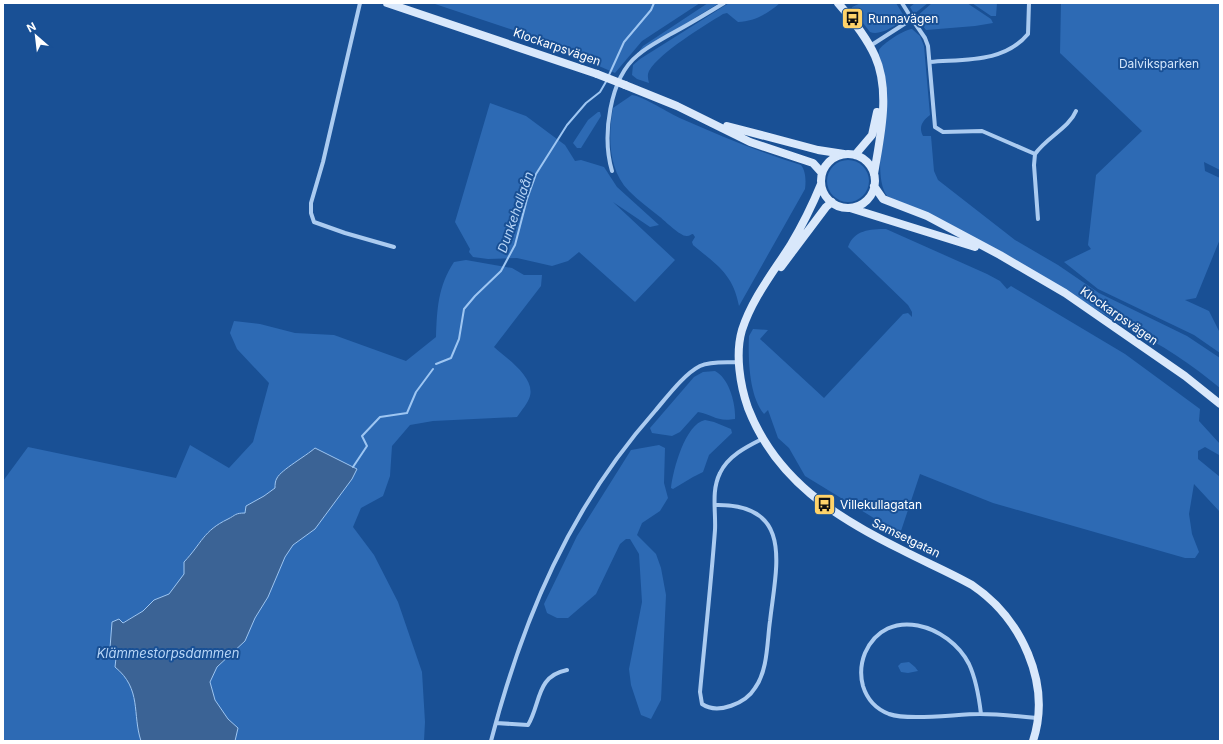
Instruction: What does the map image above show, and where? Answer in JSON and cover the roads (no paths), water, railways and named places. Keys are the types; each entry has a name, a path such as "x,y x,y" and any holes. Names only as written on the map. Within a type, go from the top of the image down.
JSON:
{"street":[{"name":"Klockarpsvägen","path":"387,3 597,74 715,123"},
{"path":"612,171 607,155 607,124 610,106 629,63 650,46 724,3"},
{"path":"838,3 852,19 876,57 881,74 883,90 882,122 874,174 874,186 865,202 848,208"},
{"path":"902,3 925,38 930,62 935,127 943,132 982,130 1035,154"},
{"path":"930,62 988,57 1010,49 1028,34 1029,3"},
{"path":"359,5 323,162 311,203 311,213 314,222 394,247"},
{"path":"870,46 912,19"},
{"path":"758,296 805,219 821,184 822,173 831,160 839,156 851,155 872,135 877,120 878,92 876,57"},
{"path":"1038,219 1034,165 1035,154 1050,138 1072,121 1076,111"},
{"path":"715,123 818,150 851,155 867,162 874,174"},
{"path":"715,123 750,142 813,163 822,173"},
{"path":"821,184 825,194 832,202 1000,255"},
{"path":"874,186 883,199 927,216 1000,255"},
{"path":"758,296 797,247 826,207 832,202"},
{"name":"Klockarpsvägen","path":"1000,255 1071,297 1185,376 1220,404"},
{"name":"Samsetgatan","path":"758,296 742,332 739,362 744,395 762,439 791,476 824,505 864,531 958,577 983,592 1002,610 1018,632 1030,659 1037,690 1037,718 1033,741"},
{"path":"491,741 506,685 546,579 568,533 601,482 647,420 690,372 704,364 739,362"},
{"path":"715,505 736,505 746,508 758,515 771,531 777,549 777,562 767,641 760,681 747,698 731,706 719,707 706,706 702,704 700,692 715,529 715,505 715,486 721,471 733,456 762,439"},
{"path":"981,714 976,684 968,663 953,643 935,631 918,625 901,625 880,634 867,650 862,665 864,687 874,704 884,711 896,716 981,714 1037,718"},
{"path":"496,723 528,725 541,689 546,680 556,673 567,670"}],"water":[{"name":"Klämmestorpsdammen","path":"315,448 357,469 352,479 315,529 293,545 285,557 268,597 255,618 245,641 217,667 210,682 215,700 228,719 238,728 235,741 141,741 138,731 133,693 124,675 115,667 116,658 110,648 112,622 119,619 123,623 143,611 154,600 169,594 184,574 184,562 213,528 236,514 245,513 246,506 275,488 276,479 283,471"}],"waterway":[{"name":"Dunkehallaån","path":"609,75 624,42 651,10 654,3"},
{"name":"Dunkehallaån","path":"436,364 451,358 459,339 464,309 501,271 515,245 527,199 536,174 567,125 586,103 600,92 607,80"},
{"name":"Dunkehallaån","path":"353,467 367,446 362,436 380,417 407,413 416,392 433,369"}],"place":[{"name":"Runnavägen","path":"852,19"},
{"name":"Villekullagatan","path":"824,505"}],"park label":[{"name":"Dalviksparken","path":"1159,64"}]}
